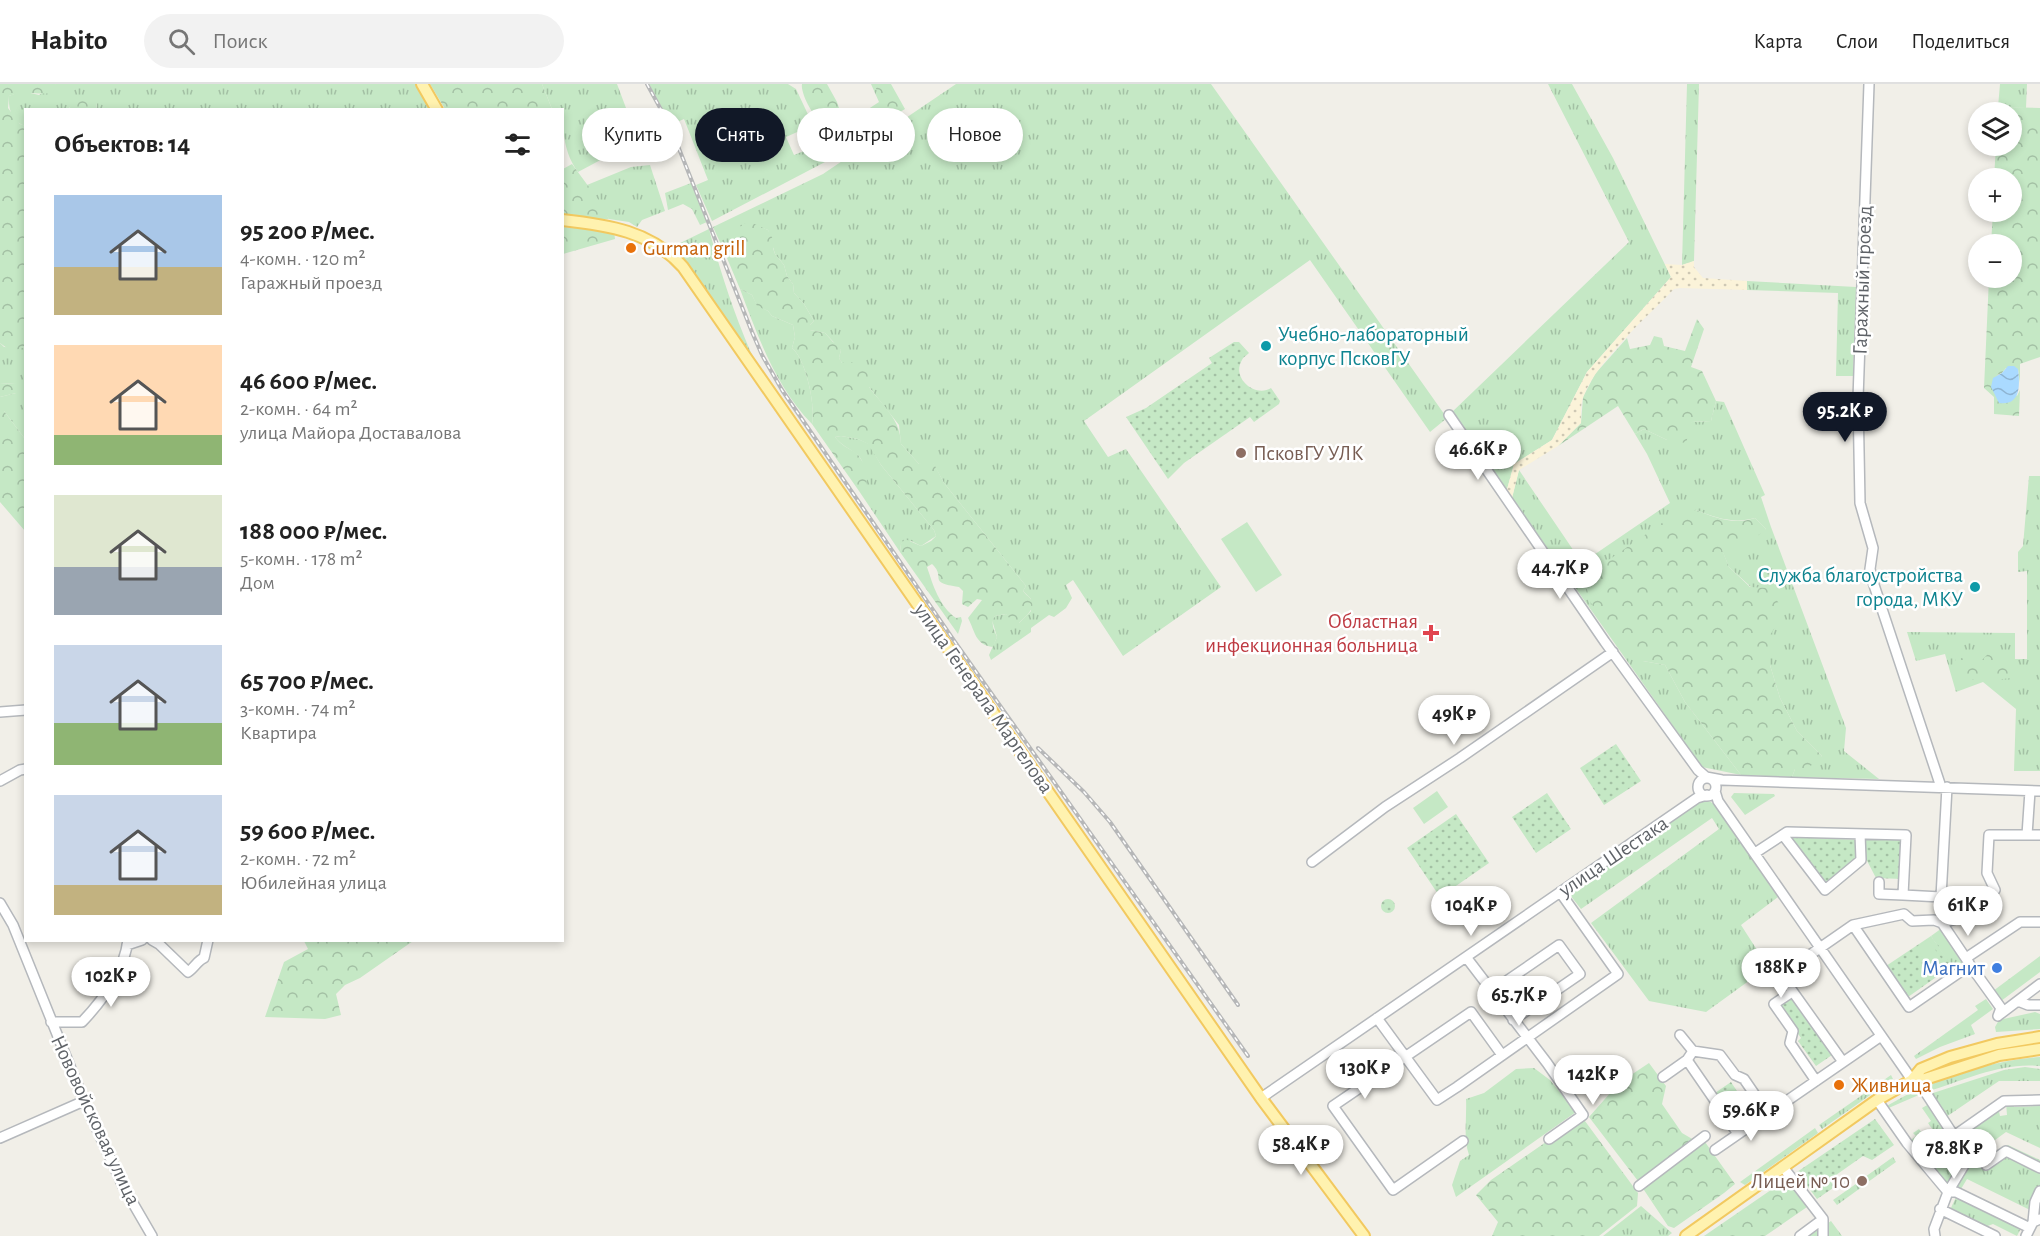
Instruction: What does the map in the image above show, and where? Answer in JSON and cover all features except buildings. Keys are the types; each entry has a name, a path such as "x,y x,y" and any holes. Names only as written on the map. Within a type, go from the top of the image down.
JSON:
{"main road":[{"path":"422,84 436,108"},
{"name":"улица Генерала Маргелова","path":"564,220 607,227 641,236 665,250 683,267 1261,1098 1364,1236"},
{"path":"1912,1080 1920,1069 1950,1057 1997,1044 2040,1037"},
{"path":"1686,1236 1876,1100 1912,1080 1925,1079 1999,1055 2040,1049"}],"street":[{"name":"Гаражный проезд","path":"1869,84 1858,399 1860,504 1873,548 1870,569 1873,582 1944,787"},
{"path":"1449,415 1613,652 1698,770 1708,793 1755,853 1912,1080 1922,1087 1962,1148"},
{"path":"1312,862 1386,807 1613,652"},
{"path":"0,712 24,710"},
{"path":"0,781 24,769"},
{"path":"1698,770 1710,778"},
{"path":"1708,793 1704,779 1710,778 2035,791 2027,835"},
{"name":"улица Шестака","path":"1261,1098 1560,892 1729,780"},
{"path":"1879,882 1879,894 1941,897 1944,787"},
{"path":"1755,853 1786,832 1906,835 1903,895"},
{"path":"1783,834 1825,890 1862,860 1860,834"},
{"path":"1995,890 1987,873 1989,835 2040,835"},
{"path":"1377,1018 1437,1100 1527,1039 1618,974 1560,892"},
{"name":"Нововойсковая улица","path":"0,903 13,925 84,1101 123,1186 152,1236"},
{"path":"1843,1062 1781,975 1854,925 1904,914 1912,921 1934,920 1942,923 2001,1008 1998,1016 2040,984"},
{"path":"1942,923 1971,917"},
{"path":"1854,925 1909,1007 2020,922 2040,922"},
{"path":"156,942 188,972 204,958 208,942"},
{"path":"51,1022 82,1022 94,1010 116,976 128,943"},
{"path":"1492,991 1559,945 1566,954 1580,974 1513,1020"},
{"path":"1466,957 1583,1115 1549,1139"},
{"path":"1792,992 1774,1004 1793,1031 1790,1043 1816,1081"},
{"path":"2018,1001 2028,1005 2040,1005"},
{"path":"1463,1141 1394,1190 1333,1106 1471,1012 1502,1055"},
{"path":"1680,1035 1690,1056 1738,1134"},
{"path":"1716,1150 1881,1036"},
{"path":"1663,1077 1690,1056 1720,1055 1735,1075 1744,1079 1772,1111"},
{"path":"1876,1100 1907,1143 1948,1192"},
{"path":"1954,1136 2004,1101 2040,1100"},
{"path":"0,1138 84,1101"},
{"path":"1639,1186 1706,1136"},
{"path":"1986,1165 2006,1151 2040,1168"},
{"path":"1935,1236 1934,1229 1940,1209 1970,1157"},
{"path":"1783,1167 1823,1220 1823,1236"},
{"path":"1948,1192 1956,1192 2031,1229 2035,1202 2040,1191"},
{"path":"1940,1209 1995,1236"},
{"path":"1800,1236 1823,1220"}],"green space":[{"path":"0,84 56,84 53,93 20,93 9,96 8,108 20,124 24,125 24,346 11,351 0,343"},
{"path":"56,84 416,84 430,108 96,108 97,103 69,108 24,108 24,126 21,124 10,110 9,96 22,91 39,95"},
{"path":"430,84 542,84 552,108 444,108"},
{"path":"542,84 617,84 626,108 582,108 582,162 597,162 578,172 567,150 564,134 564,108 552,108"},
{"path":"649,84 788,84 796,89 805,108 797,108 797,132 786,137 794,155 797,154 797,162 825,162 712,221 696,185 708,180 701,162 785,162 785,108 695,108 695,147 683,119 683,108 662,108"},
{"path":"802,84 827,84 839,108 810,108"},
{"path":"871,84 891,84 904,108 870,108 879,102"},
{"path":"874,84 888,84 901,108 873,108 882,102"},
{"path":"956,84 1211,84 1447,418 1430,432 1310,260 1084,421 1108,457 1126,449 1221,587 1123,656 1073,580 1066,585 1072,598 1066,608 1054,617 1049,615 1031,628 1031,632 991,660 989,655 997,637 992,620 995,616 1006,614 1019,623 1031,611 1031,599 1023,591 1026,586 944,483 933,463 919,464 901,444 899,425 869,384 842,363 839,358 841,350 825,333 810,330 810,325 814,321 794,293 793,284 787,276 784,265 775,254 768,230 754,225 740,227 740,241 730,242 724,251 713,227 823,174 841,162 915,162 915,112"},
{"path":"1548,84 1572,84 1613,158 1671,277 1587,372 1552,440 1514,464 1506,493 1451,413 1629,242"},
{"path":"1687,84 1699,84 1694,261 1682,265"},
{"path":"2000,84 2027,84 2026,108 2022,108 2022,102 1998,102"},
{"path":"94,95 96,108 69,108 79,99"},
{"path":"2022,108 2040,108 2040,357 2020,364 2020,383 2018,369 2006,368 1997,375 2017,396 2020,390 2019,416 1994,414 1994,397 1984,388 1989,288 2022,288 2022,234 1992,234 1992,222 2022,222 2022,168 1995,168 1995,156 2022,156"},
{"path":"572,164 600,202 609,219 591,219 564,214 564,168"},
{"path":"650,165 665,211 642,220 637,227 629,222 609,219 587,185 631,167"},
{"path":"691,183 707,222 700,225 692,209 683,204 668,210 665,193"},
{"path":"748,221 768,230 775,243 773,248 775,254 784,265 787,276 793,284 794,293 814,321 810,325 810,330 825,333 838,344 841,350 839,358 842,363 856,364 866,371 872,379 869,387 895,420 901,444 919,464 927,460 933,462 944,483 1026,586 1023,591 1030,598 1032,608 1019,623 1014,624 1006,614 995,616 993,624 997,637 993,647 979,640 968,618 982,600 977,599 968,607 962,604 963,591 959,587 940,581 932,564 927,567 934,588 945,608 956,618 961,617 958,634 900,552 901,544 905,539 921,546 936,536 934,530 881,465 868,444 858,439 835,437 856,453 869,468 865,491 859,491 812,424 813,406 806,372 792,348 795,337 793,325 772,316 768,311 757,306 752,295 740,289 724,251 730,242 740,241 740,227"},
{"path":"564,227 614,231 615,239 564,254"},
{"path":"709,229 729,297 755,362 684,261 680,243"},
{"path":"1747,281 1856,287 1853,376 1836,376 1838,293 1747,290"},
{"path":"740,289 752,295 757,305 772,316 793,325 795,337 792,348 806,372 813,406 812,424 799,410 778,378 761,343"},
{"path":"1697,319 1704,329 1691,367 1702,371 1716,401 1711,421 1692,422 1686,443 1667,440 1644,429 1635,434 1618,406 1558,446 1581,423 1583,397 1595,374 1627,338 1630,349 1650,345 1654,336 1662,338 1664,346 1685,351"},
{"path":"1234,342 1239,342 1249,353 1242,359 1239,367 1242,379 1246,384 1258,390 1271,388 1280,401 1279,404 1254,422 1250,417 1184,463 1168,479 1126,417 1146,408 1212,363 1209,358"},
{"path":"0,343 4,347 24,346 24,438 4,411 0,411 0,397 16,393 15,383 0,384"},
{"path":"15,383 19,389 16,393 0,397 0,384"},
{"path":"1716,401 1724,402 1765,495 1761,497 1771,527 1846,728 1844,751 1879,779 1792,777 1795,769 1822,756 1797,731 1780,698 1770,665 1770,635 1751,587 1729,567 1718,541 1766,529 1755,518 1725,519 1696,510 1643,661 1665,665 1685,702 1741,775 1702,767 1512,498 1519,470 1582,563 1670,503 1635,434 1644,429 1667,440 1692,422 1711,421"},
{"path":"0,411 4,411 24,438 24,530 0,502"},
{"path":"841,436 869,444 881,465 934,530 936,536 921,546 911,541 901,544 900,552 859,491 865,491 863,465 859,456 835,437"},
{"path":"2029,476 2040,476 2040,771 2014,771 2016,709 1983,682 1956,692 1945,654 1916,661 1907,632 2015,633 2015,659 2027,659 2027,571 2018,572 2018,552 2023,546"},
{"path":"1696,510 1733,521 1755,518 1766,529 1742,548 1719,542 1729,567 1750,587 1769,588 1785,613 1770,635 1770,665 1780,698 1797,731 1822,756 1806,770 1795,769 1792,777 1741,775 1685,702 1665,665 1643,661 1598,615 1587,596 1584,577 1675,514"},
{"path":"1247,522 1282,575 1256,592 1221,539"},
{"path":"1988,654 2004,663 2010,663 2015,670 2013,678 1997,682 1988,678 1959,681 1955,678 1953,661 1962,658 1980,662"},
{"path":"1616,744 1641,781 1604,805 1580,768"},
{"path":"1437,791 1448,807 1424,824 1413,808"},
{"path":"1547,793 1571,829 1536,853 1512,817"},
{"path":"1734,793 1774,794 1775,796 1745,815 1731,797"},
{"path":"1709,801 1714,804 1778,897 1741,925 1768,967 1706,1012 1649,1001 1591,923 1719,829 1712,818 1581,909 1570,895 1571,892 1700,802"},
{"path":"1456,814 1489,863 1440,897 1407,848"},
{"path":"1863,836 1904,837 1902,879 1876,878 1864,855"},
{"path":"1789,837 1860,840 1856,862 1826,882"},
{"path":"1388,899 1393,901 1395,906 1393,911 1388,913 1383,911 1381,906 1383,901"},
{"path":"1942,928 1967,965 1944,981 1940,975 1951,966 1931,936"},
{"path":"1931,936 1952,966 1908,997 1886,966"},
{"path":"1928,939 1947,967 1935,975 1916,948"},
{"path":"304,942 412,942 360,978 345,985 336,994 341,1015 325,1019 265,1017 284,962 308,949"},
{"path":"2040,956 2040,972 2001,1001 1993,991"},
{"path":"1793,993 1835,1053 1816,1066 1798,1041 1801,1038 1777,1004"},
{"path":"1986,999 1993,1009 1971,1025 1975,1034 1916,1059 1914,1056 1978,1010 1975,1006"},
{"path":"2035,1012 2040,1014 2040,1029 1996,1032 1995,1027 1999,1020"},
{"path":"2040,1057 2040,1066 2026,1065 1999,1069 1932,1090 1929,1085 1984,1067"},
{"path":"1649,1063 1666,1086 1662,1104 1682,1133 1694,1140 1700,1135 1735,1184 1674,1228 1668,1226 1638,1181 1589,1117 1619,1083"},
{"path":"2025,1067 2040,1069 2040,1081 1999,1081 1946,1117 1930,1094 2004,1070"},
{"path":"1534,1068 1550,1080 1576,1112 1456,1197 1452,1185 1460,1161 1469,1155 1466,1135 1466,1099 1484,1093 1516,1069"},
{"path":"1891,1075 1893,1079 1822,1129 1819,1125"},
{"path":"1731,1082 1750,1111 1731,1124 1712,1095"},
{"path":"1919,1088 1921,1094 1884,1110 1883,1108"},
{"path":"2006,1103 2013,1103 2014,1107 2040,1106 2040,1148 2006,1132 1976,1154 1983,1163 2008,1145 2040,1160 2040,1209 2028,1209 1967,1179 1961,1189 1954,1186 1971,1159 1965,1150 1967,1143 1960,1133 1998,1107 2000,1116 2007,1115"},
{"path":"1929,1104 1965,1159 1947,1187 1911,1140 1916,1136 1913,1133 1919,1129 1944,1165 1955,1160 1928,1123 1931,1121 1922,1108"},
{"path":"1582,1117 1638,1193 1637,1206 1599,1236 1492,1236 1498,1222 1476,1195 1491,1180"},
{"path":"1875,1119 1894,1145 1872,1160 1863,1156 1836,1175 1836,1186 1817,1199 1797,1172"},
{"path":"1815,1128 1818,1133 1745,1185 1740,1182"},
{"path":"1893,1157 1896,1162 1868,1182 1865,1177"},
{"path":"1787,1179 1807,1207 1765,1236 1704,1236"},
{"path":"1863,1179 1866,1184 1837,1205 1833,1200"},
{"path":"1957,1195 2022,1226 2017,1236 1993,1224 1985,1227 1950,1210"},
{"path":"1641,1206 1672,1233 1668,1236 1603,1236"},
{"path":"1831,1221 1842,1236 1809,1236"}],"sand":[{"path":"1694,261 1694,267 1703,278 1747,281 1747,290 1674,289 1624,339 1600,368 1583,398 1581,423 1558,446 1519,470 1512,498 1506,493 1514,464 1552,440 1587,372 1671,277 1665,264 1682,265"}],"water":[{"path":"2008,366 2018,369 2019,388 2012,401 1999,403 1991,387 1993,378"}],"railway":[{"path":"647,84 670,126 762,355 782,390 955,642 1248,1056"},
{"path":"1038,748 1084,792 1110,822 1238,1005"}],"place":[{"name":"Gurman grill","path":"631,248"},
{"name":"Учебно-лабораторный корпус ПсковГУ","path":"1266,346"},
{"name":"ПсковГУ УЛК","path":"1241,453"},
{"name":"Служба благоустройства города, МКУ","path":"1975,587"},
{"name":"Областная инфекционная больница","path":"1431,633"},
{"name":"Магнит","path":"1997,968"},
{"name":"Живница","path":"1839,1085"},
{"name":"Лицей № 10","path":"1862,1181"}]}
